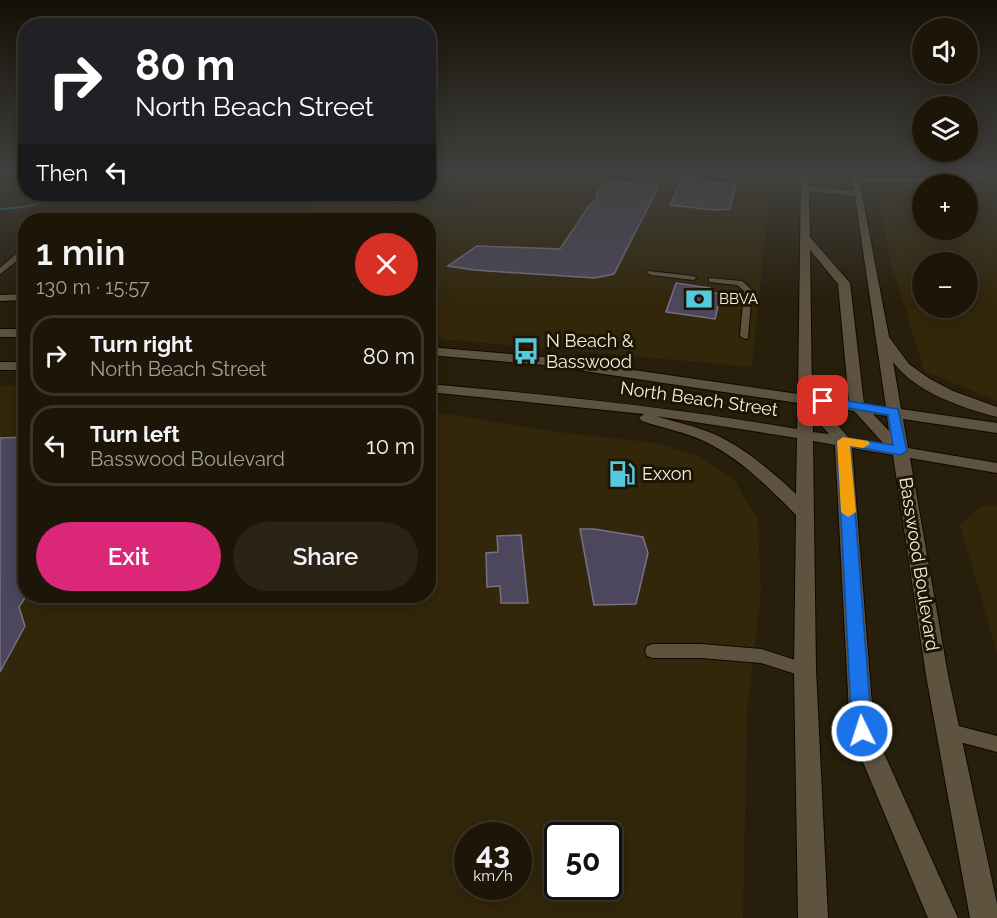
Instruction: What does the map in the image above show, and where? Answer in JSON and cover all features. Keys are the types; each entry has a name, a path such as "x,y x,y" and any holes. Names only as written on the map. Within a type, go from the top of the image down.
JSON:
{"main road":[{"path":"806,217 805,670 813,918"},
{"name":"Basswood Boulevard","path":"863,217 947,731 985,918"},
{"path":"806,239 844,283 857,406 900,451"},
{"path":"0,333 18,333"},
{"path":"882,338 903,365 925,382 944,392 997,412"},
{"name":"North Beach Street","path":"436,352 544,361 997,428"},
{"path":"0,366 18,366"},
{"name":"North Beach Street","path":"436,389 600,404 806,434 997,468"},
{"path":"806,398 843,441 862,731 943,918"},
{"path":"600,404 708,437 760,470 805,513"}],"lane":[{"path":"0,272 18,257"},
{"path":"651,273 693,278"},
{"path":"712,280 739,283 748,290 745,336"},
{"path":"0,298 18,297"},
{"path":"654,651 701,651 761,656 805,670"},
{"path":"947,731 997,744"}],"shaded area":[{"path":"436,217 768,217 752,367 436,339"},
{"path":"882,217 912,217 912,240 978,240 978,217 997,217 997,401 924,371 890,259"},
{"path":"0,386 18,386 18,603 436,603 436,412 550,431 657,443 697,456 733,478 758,519 761,593 747,713 743,918 0,918"},
{"path":"981,506 997,506 997,653 960,525"}],"building":[{"path":"582,217 643,217 614,274 595,278 474,270 448,266 477,246 560,249"},
{"name":"BBVA","path":"676,283 710,288 709,292 721,294 715,319 666,312"},
{"path":"18,437 18,603 22,603 19,607 25,626 0,672 0,438"},
{"path":"580,529 643,537 648,553 636,604 594,605"},
{"path":"521,535 528,603 501,603 500,586 487,587 486,553 498,552 497,536"}],"slow traffic":[{"path":"848,512 843,441 863,444"}],"place":[{"name":"BBVA","path":"699,299"},
{"name":"N Beach & Basswood","path":"526,351"},
{"name":"Exxon","path":"622,474"}],"route":[{"path":"823,401 894,412 900,451 843,441 862,731"}]}
